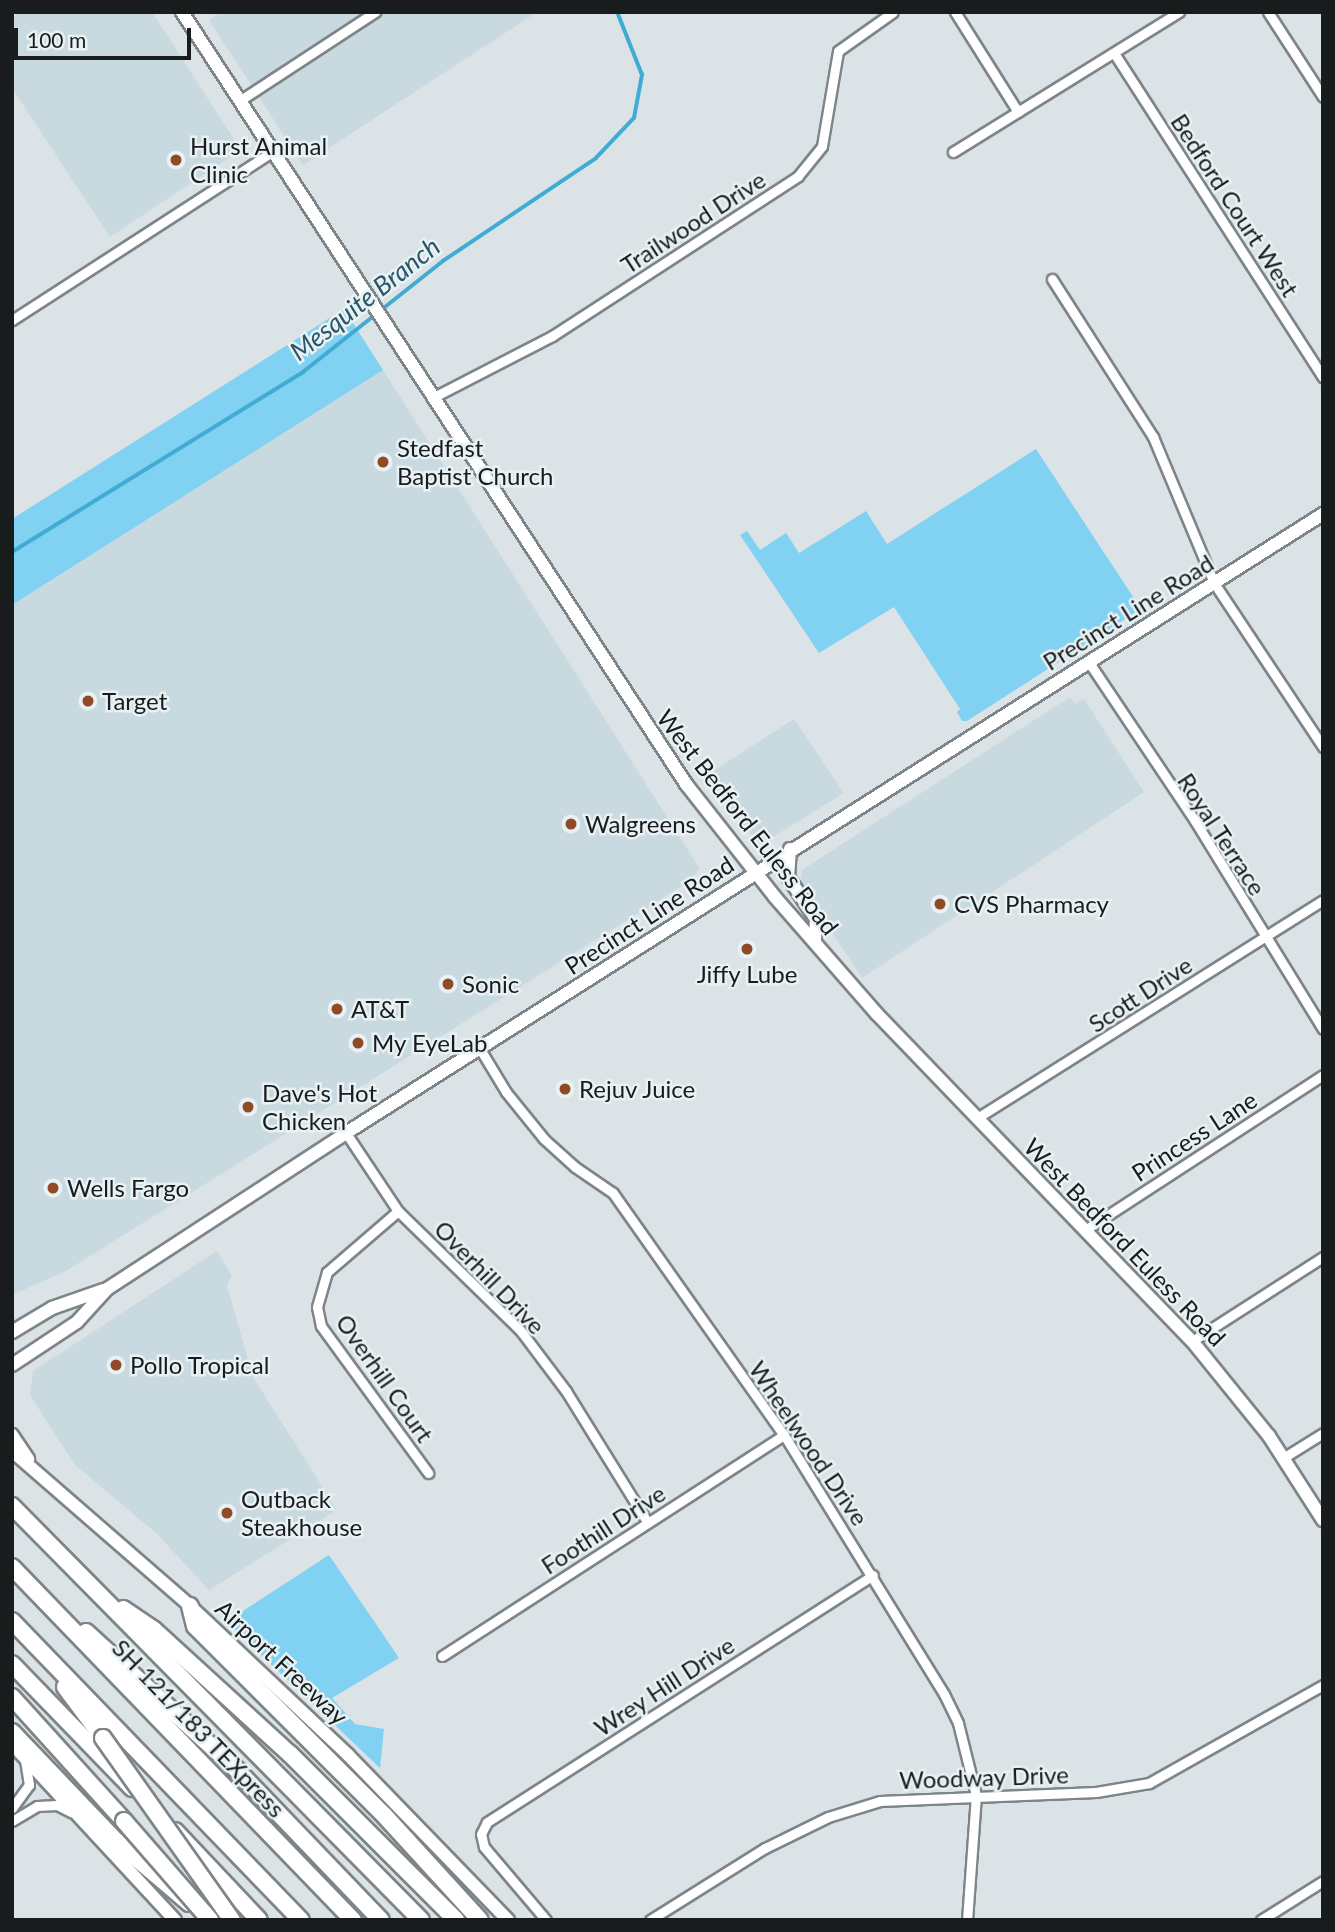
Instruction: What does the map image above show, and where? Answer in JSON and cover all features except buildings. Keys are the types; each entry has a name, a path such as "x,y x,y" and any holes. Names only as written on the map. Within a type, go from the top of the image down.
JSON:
{"highway":[{"path":"12,1506 421,1920"},
{"name":"SH 121/183 TEXpress","path":"12,1567 353,1920"},
{"path":"101,1595 154,1630 233,1701 341,1802 456,1920"},
{"path":"45,1601 110,1650 166,1702 381,1920"},
{"path":"190,1606 195,1626 384,1815 480,1920"},
{"path":"17,1625 301,1920"},
{"path":"17,1625 232,1920"},
{"path":"12,1664 259,1920"},
{"path":"12,1697 211,1920"},
{"path":"12,1732 116,1841 211,1920"}],"main road":[{"name":"West Bedford Euless Road","path":"182,12 646,728 755,872 877,1014 1192,1341 1283,1458 1323,1520"},
{"name":"Precinct Line Road","path":"12,1332 52,1308 107,1289 790,849 1323,514"},
{"path":"790,849 789,877 816,919 815,941"},
{"name":"Precinct Line Road","path":"12,1365 77,1322 107,1289"},
{"path":"12,1435 38,1474"},
{"name":"Airport Freeway","path":"12,1451 190,1606 348,1755 508,1920"},
{"path":"12,1744 175,1920"}],"street":[{"path":"239,101 375,12"},
{"name":"Trailwood Drive","path":"432,398 552,336 798,176 822,146 838,51 893,12"},
{"path":"955,12 1018,112"},
{"path":"953,152 1179,12"},
{"path":"1268,12 1323,97"},
{"name":"Bedford Court West","path":"1114,53 1323,377"},
{"path":"12,320 272,152"},
{"path":"1052,279 1153,437 1214,583 1323,747"},
{"name":"Royal Terrace","path":"1088,661 1195,821 1323,1029"},
{"name":"Scott Drive","path":"977,1118 1323,900"},
{"name":"Wheelwood Drive","path":"480,1049 506,1092 544,1139 575,1167 613,1193 784,1435 873,1575 944,1694 958,1723 976,1795 967,1920"},
{"name":"Princess Lane","path":"1086,1230 1323,1075"},
{"name":"Overhill Drive","path":"346,1133 398,1211 520,1330 566,1391 648,1523"},
{"name":"Overhill Court","path":"398,1211 327,1272 317,1307 321,1326 428,1473"},
{"path":"1192,1341 1323,1256"},
{"path":"1283,1458 1323,1433"},
{"name":"Foothill Drive","path":"442,1656 784,1435"},
{"name":"Wrey Hill Drive","path":"546,1920 488,1853 481,1834 493,1818 873,1575"},
{"name":"Woodway Drive","path":"650,1920 765,1847 828,1817 880,1801 1096,1791 1149,1783 1323,1685"},
{"path":"12,1808 29,1785 23,1756"},
{"path":"12,1821 37,1806 57,1805 76,1814"},
{"path":"1261,1920 1323,1881"}],"shaded area":[{"path":"20,12 152,12 241,150 110,237 12,88 12,18"},
{"path":"221,12 537,12 303,165 209,20"},
{"path":"344,309 383,370 12,605 12,519"},
{"path":"383,370 700,869 688,882 66,1271 12,1295 12,605"},
{"path":"1036,449 1141,609 967,721 962,721 957,712 960,709 894,607 819,653 740,535 747,531 760,550 786,533 799,553 866,511 887,544"},
{"path":"1070,697 1075,704 1084,699 1144,792 862,978 801,886 802,870"},
{"path":"794,719 844,793 760,845 704,777"},
{"path":"217,1251 232,1276 227,1285 253,1377 337,1510 209,1590 157,1534 75,1465 30,1395 33,1371"},
{"path":"329,1555 399,1658 332,1698 355,1724 384,1729 380,1768 230,1625 232,1618"}],"waterway":[{"name":"Mesquite Branch","path":"12,552 303,372 443,261 596,158 634,118 642,75 617,12"}],"place":[{"name":"Hurst Animal Clinic","path":"176,160"},
{"name":"Stedfast Baptist Church","path":"383,462"},
{"name":"Target","path":"88,701"},
{"name":"Walgreens","path":"571,824"},
{"name":"CVS Pharmacy","path":"940,904"},
{"name":"Jiffy Lube","path":"747,949"},
{"name":"Sonic","path":"448,984"},
{"name":"AT&T","path":"337,1009"},
{"name":"My EyeLab","path":"358,1043"},
{"name":"Rejuv Juice","path":"565,1089"},
{"name":"Dave's Hot Chicken","path":"248,1107"},
{"name":"Wells Fargo","path":"53,1188"},
{"name":"Pollo Tropical","path":"116,1365"},
{"name":"Outback Steakhouse","path":"227,1513"}]}
